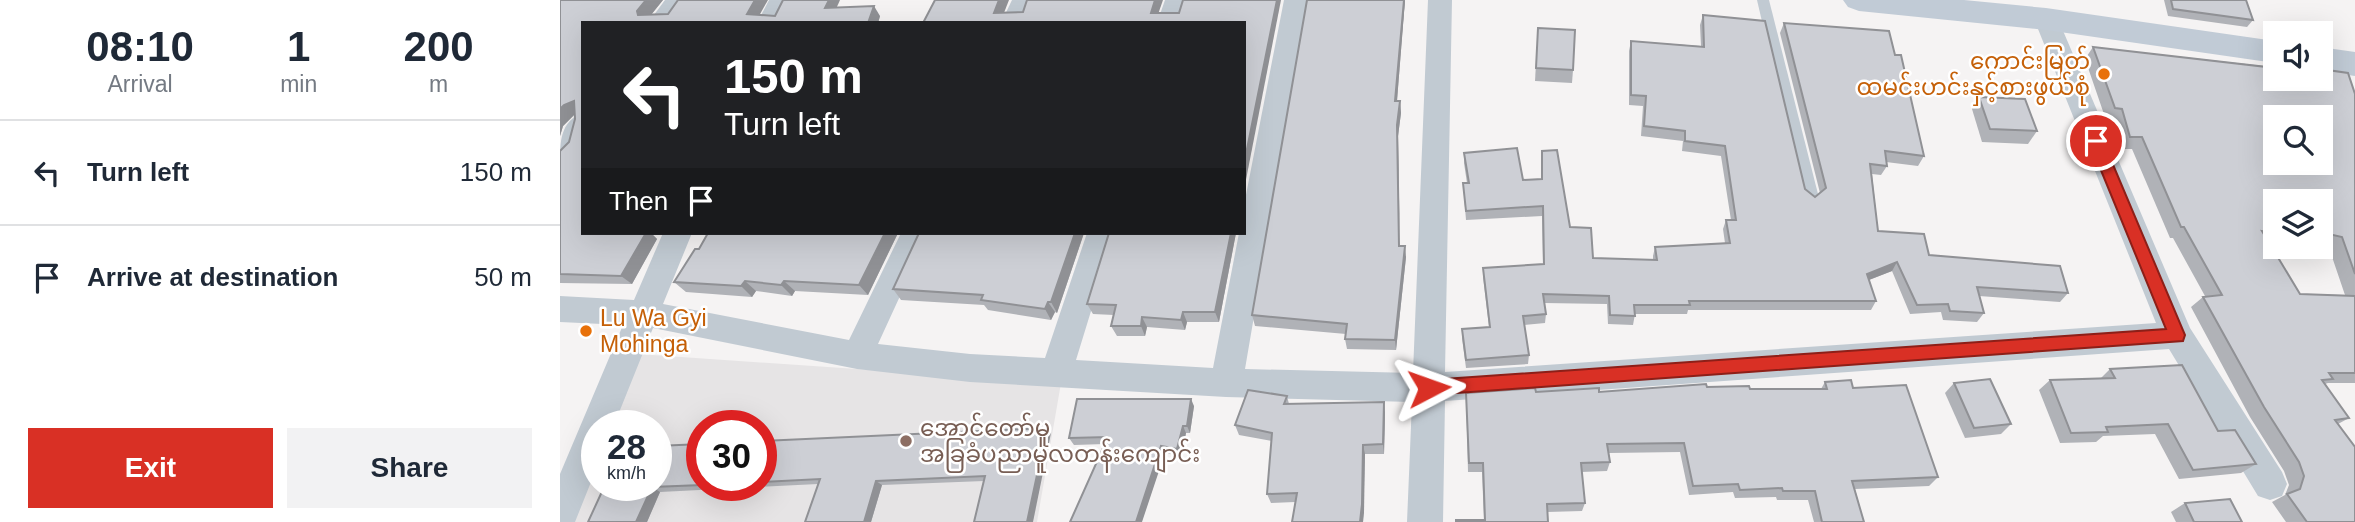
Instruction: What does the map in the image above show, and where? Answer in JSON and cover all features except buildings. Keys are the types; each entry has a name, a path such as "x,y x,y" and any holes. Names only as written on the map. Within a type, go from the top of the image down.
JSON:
{"main road":[{"path":"1859,0 2046,19 2263,50"}],"street":[{"path":"662,21 678,0"},
{"path":"770,21 781,0"},
{"path":"1014,21 1024,0"},
{"path":"1170,21 1177,0"},
{"path":"1226,383 1296,0"},
{"path":"1425,522 1440,0"},
{"path":"2046,19 2177,335 2270,484"},
{"path":"560,153 581,126"},
{"path":"560,515 676,235"},
{"path":"857,355 914,235"},
{"path":"1056,374 1100,235"},
{"path":"560,309 642,313 857,355 971,368 1226,383 1429,388 2177,335"}],"lane":[{"path":"1763,0 1811,198"}],"shaded area":[{"name":"အောင်တော်မူ အခြခံပညာမူလတန်းကျောင်း","path":"638,354 1061,383 1037,522 571,522 581,497 581,501 672,501 672,410 615,410"}],"place":[{"name":"ကောင်းမြတ် ထမင်းဟင်းနှင့်စားဖွယ်စုံ","path":"2104,74"},
{"name":"Lu Wa Gyi Mohinga","path":"586,331"},
{"name":"အောင်တော်မူ အခြခံပညာမူလတန်းကျောင်း","path":"906,441"}],"route":[{"path":"1429,388 2177,335 2096,141"}]}
